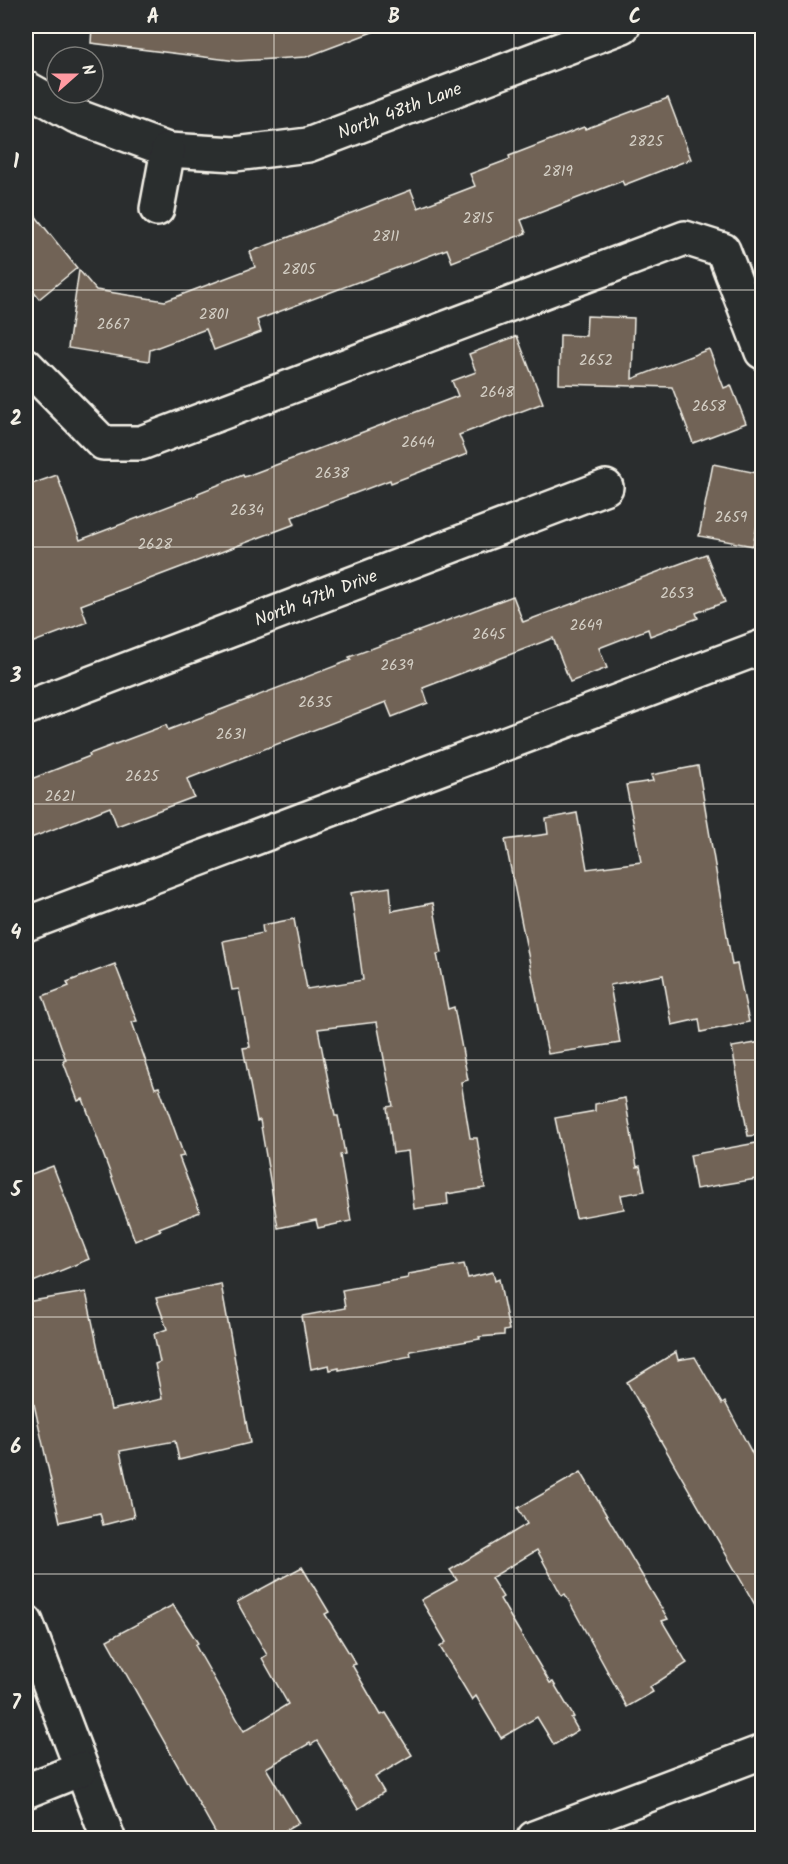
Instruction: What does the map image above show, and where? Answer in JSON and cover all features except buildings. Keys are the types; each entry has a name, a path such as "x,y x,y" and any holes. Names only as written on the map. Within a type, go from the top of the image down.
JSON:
{"street":[{"name":"North 48th Lane","path":"26,88 76,116 168,150 235,154 308,145 623,26"},
{"path":"157,209 168,150"},
{"path":"26,365 103,443 141,443 685,238 723,250 762,352"},
{"name":"North 47th Drive","path":"26,708 606,487"},
{"path":"26,924 762,647"},
{"path":"26,1622 108,1839"},
{"path":"534,1839 762,1752"},
{"path":"26,1791 81,1769"}]}
